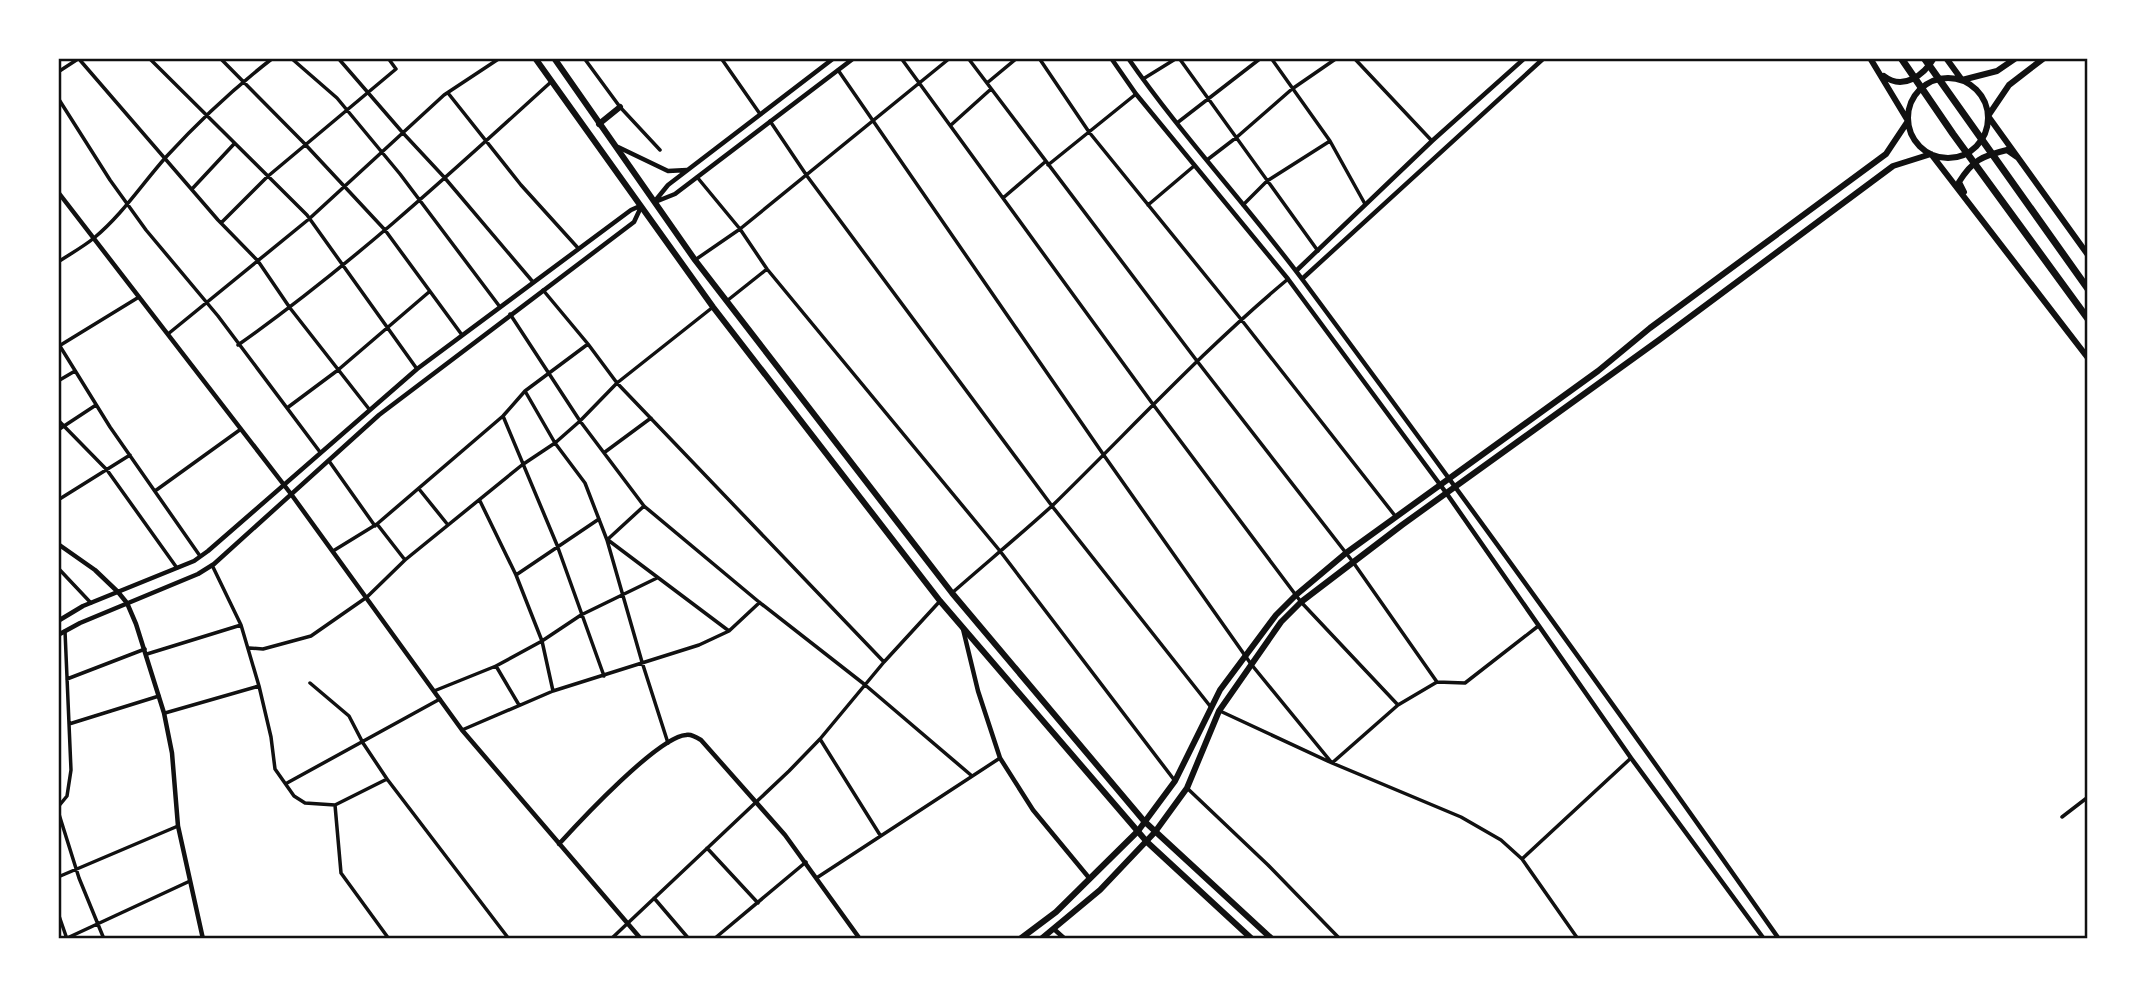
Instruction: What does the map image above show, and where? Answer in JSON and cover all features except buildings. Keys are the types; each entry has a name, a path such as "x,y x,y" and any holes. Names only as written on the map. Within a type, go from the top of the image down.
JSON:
{"highway":[{"path":"1901,58 2088,319"},
{"path":"1924,58 2088,289"}],"main road":[{"path":"535,58 713,306 940,601 1147,842 1252,939"},
{"path":"554,58 695,260 952,593 1144,821 1272,939"},
{"path":"1870,58 1908,121 1915,140 1931,154 2088,358"},
{"path":"1880,73 1891,82 1903,83 1922,74 1934,58"},
{"path":"1946,58 1962,80 1980,94 1988,116 2088,255"},
{"path":"1020,939 1056,912 1138,831 1175,781 1210,706 1245,655 1296,594 1346,553 1598,371 1650,328 1886,154 1908,121 1913,99 1928,83 1951,78 1962,80 1997,71 2016,58"},
{"path":"1041,939 1101,890 1155,832 1187,788 1219,711 1281,622 1301,602 1893,166 1931,154 1958,156 1971,151 1987,129 1988,116 2009,85 2044,58"},
{"path":"599,124 620,107"},
{"path":"1970,204 1959,182 1968,168 1983,155 2007,150 2021,160"}],"street":[{"path":"58,72 79,58 164,159 258,261 290,308 369,409"},
{"path":"149,58 309,219 417,369"},
{"path":"220,58 385,230 462,335"},
{"path":"58,262 93,238 207,115 273,58"},
{"path":"291,58 337,98 500,307"},
{"path":"338,58 533,282"},
{"path":"221,223 267,177 396,69 388,58"},
{"path":"168,334 309,219 448,93 500,58"},
{"path":"584,58 620,107 660,150"},
{"path":"721,58 760,114"},
{"path":"655,201 675,194 854,58"},
{"path":"901,58 1152,403 1301,602 1398,705"},
{"path":"695,260 740,229 807,176 950,58"},
{"path":"968,58 1353,562 1437,682"},
{"path":"987,83 1017,58"},
{"path":"1039,58 1089,132 1241,318 1395,517"},
{"path":"1111,58 1136,94 1288,279 1447,494 1631,758 1764,939"},
{"path":"1128,58 1296,271 1457,487 1779,939"},
{"path":"1143,79 1178,58 1318,251"},
{"path":"1177,123 1261,58"},
{"path":"1271,58 1330,141 1366,204"},
{"path":"1207,160 1292,89 1337,58"},
{"path":"1354,58 1432,141"},
{"path":"1296,271 1432,141 1524,58"},
{"path":"1302,279 1544,58"},
{"path":"655,201 668,185 831,59"},
{"path":"838,70 1251,664 1332,763"},
{"path":"238,345 343,266 552,81"},
{"path":"950,125 991,89"},
{"path":"448,93 521,185 578,248"},
{"path":"1003,198 1136,94"},
{"path":"58,98 127,203 218,316 320,452"},
{"path":"769,121 1052,506 1210,706"},
{"path":"1243,205 1268,181 1330,141"},
{"path":"192,189 234,144"},
{"path":"613,145 668,171 688,170"},
{"path":"1148,205 1194,166"},
{"path":"697,177 740,229 767,269 1000,551 1175,781"},
{"path":"58,192 284,484 462,730 641,939"},
{"path":"58,621 91,603 200,556 417,369 578,248 642,205"},
{"path":"58,635 198,574 212,565 379,415 634,222 642,205"},
{"path":"726,301 767,269"},
{"path":"952,593 1052,506 1152,403 1241,318 1288,279"},
{"path":"543,290 617,383 884,662"},
{"path":"287,408 338,370 430,292"},
{"path":"139,297 58,344 96,405 200,556"},
{"path":"249,648 263,649 311,636 366,597 405,560 522,465 555,443 617,383 713,306"},
{"path":"510,314 580,421 644,506 759,602 864,684 972,776"},
{"path":"333,551 376,525 503,416 525,391 588,344"},
{"path":"58,381 75,371"},
{"path":"525,391 555,443 585,483 607,540 668,744"},
{"path":"58,430 96,405"},
{"path":"503,416 557,545 604,676"},
{"path":"604,453 651,418"},
{"path":"58,420 107,470 177,568"},
{"path":"155,491 242,429"},
{"path":"58,500 130,455"},
{"path":"328,460 405,560"},
{"path":"418,489 448,525"},
{"path":"480,501 516,575 542,641 553,691"},
{"path":"607,540 644,506"},
{"path":"516,575 599,519"},
{"path":"607,540 729,631"},
{"path":"58,545 95,570 118,592 127,603 146,652 164,713 172,753 178,826 203,939"},
{"path":"212,565 249,648 271,737 275,769 294,796 305,803 335,805 387,779"},
{"path":"58,568 91,603"},
{"path":"434,691 496,666 542,641 581,615 657,578"},
{"path":"611,939 820,739 864,684 940,601"},
{"path":"462,730 553,691 699,645 729,631 759,602"},
{"path":"67,679 146,652 241,625"},
{"path":"1332,763 1398,705 1437,682 1465,683 1537,626"},
{"path":"962,628 978,691 1000,758 1033,810 1090,880"},
{"path":"65,631 70,785 67,796 58,809 76,868 104,939"},
{"path":"496,666 519,705"},
{"path":"310,683 349,716 387,779 509,939"},
{"path":"164,713 259,686"},
{"path":"69,724 159,696"},
{"path":"287,783 440,699"},
{"path":"1219,711 1332,763 1461,817 1501,840 1522,859 1578,939"},
{"path":"559,844 605,795 668,744 686,735 701,740 756,802 818,877 860,939"},
{"path":"820,739 880,835"},
{"path":"818,877 1000,758"},
{"path":"1522,859 1631,758"},
{"path":"1187,788 1340,939"},
{"path":"2062,817 2088,797"},
{"path":"335,805 341,873 389,939"},
{"path":"58,877 178,826"},
{"path":"707,848 758,903"},
{"path":"714,939 806,862"},
{"path":"58,913 67,939 190,881"},
{"path":"654,898 689,939"},
{"path":"1055,930 1065,939"}]}
